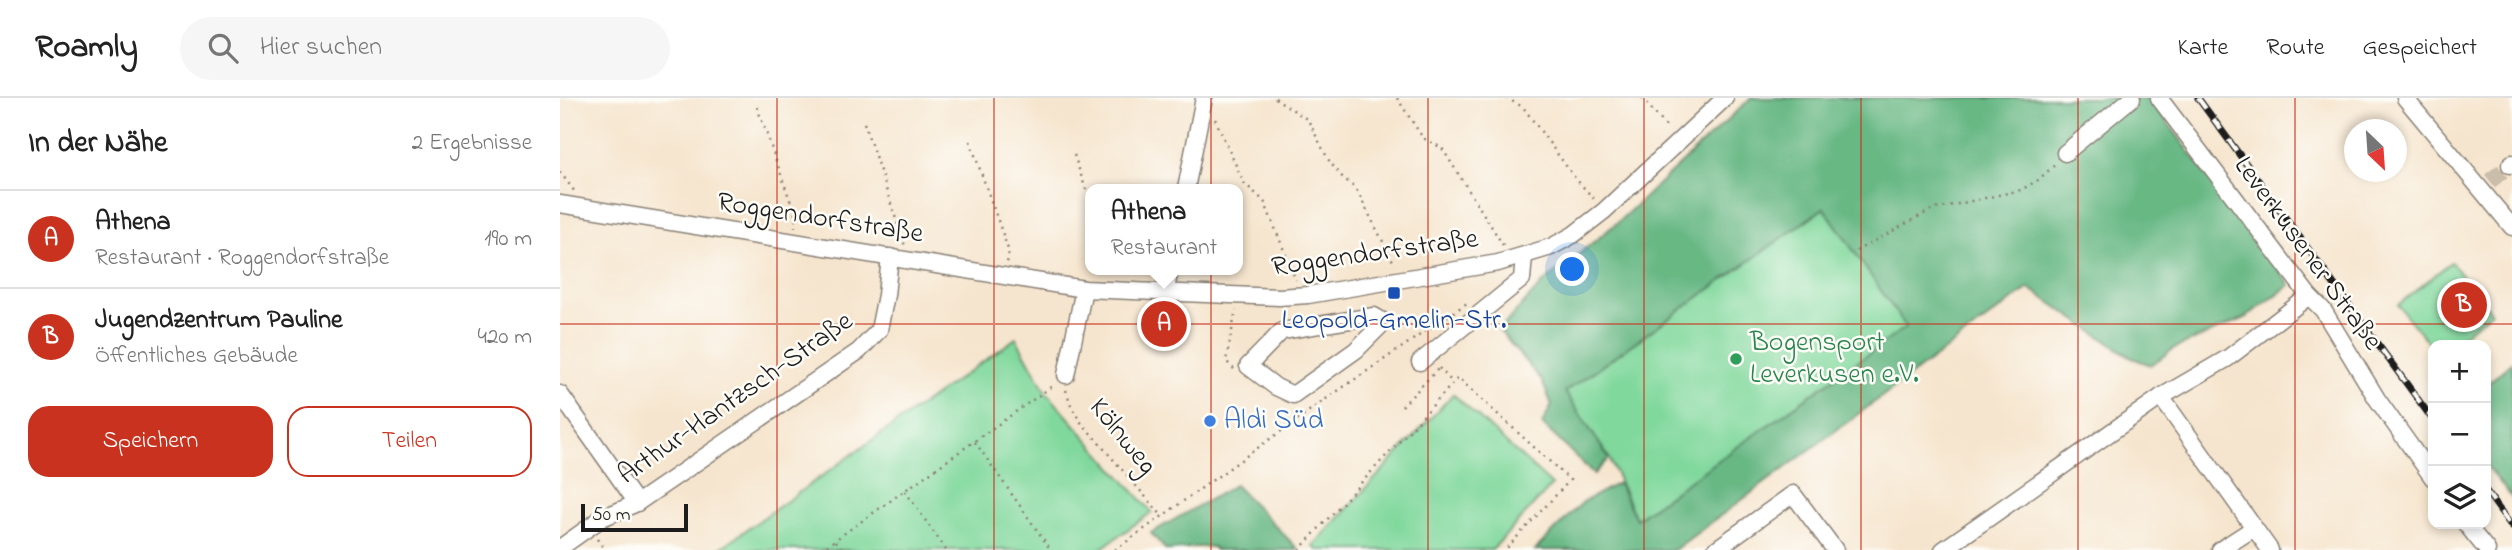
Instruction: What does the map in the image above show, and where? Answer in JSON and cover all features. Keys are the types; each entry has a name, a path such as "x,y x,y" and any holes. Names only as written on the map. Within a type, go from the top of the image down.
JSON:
{"street":[{"path":"1186,184 1204,98"},
{"name":"Roggendorfstraße","path":"560,204 1084,289 1239,296 1302,295 1518,258 1551,247 1573,235 1604,211 1725,98"},
{"path":"2065,153 2132,98"},
{"name":"Leverkusener Straße","path":"2159,98 2309,296 2323,310 2377,399 2428,471"},
{"path":"2405,98 2485,185 2512,227"},
{"name":"Arthur-Hantzsch-Straße","path":"560,548 602,518 637,503 859,351 879,330 886,295 898,258"},
{"path":"1427,356 1522,278 1518,258"},
{"path":"1165,293 1169,275"},
{"path":"1066,375 1084,289"},
{"path":"1943,550 2161,397 2228,358 2309,296"},
{"path":"1374,316 1384,322 1356,350 1293,395 1276,387 1248,366 1282,331 1374,316"},
{"path":"560,394 637,503"},
{"path":"2161,397 2270,550"},
{"path":"1715,550 1793,494 1835,550"},
{"path":"2220,550 2254,528"},
{"path":"2470,529 2487,550"}],"path":[{"path":"1275,98 1308,120 1328,159 1339,174 1356,189 1393,261 1399,280"},
{"path":"1397,98 1423,138 1442,148 1518,258"},
{"path":"1506,98 1523,107 1575,178 1604,211"},
{"path":"1642,98 1678,141"},
{"path":"757,107 796,217 794,242"},
{"path":"1215,119 1244,183 1264,201 1302,295"},
{"path":"864,123 904,239 898,258"},
{"path":"970,141 1009,252 1006,276"},
{"path":"1856,251 1931,210 2021,190 2038,180 2062,159 2065,153"},
{"path":"1074,155 1085,187"},
{"path":"1239,296 1227,361 1236,370 1248,366"},
{"path":"1115,550 1326,399 1467,303"},
{"path":"1402,406 1444,362 1427,356"},
{"path":"1438,369 1453,383"},
{"path":"821,550 1066,375"},
{"name":"Kölnweg","path":"1066,375 1066,393 1080,421 1163,517"},
{"path":"1299,550 1458,378 1570,480 1505,550"},
{"path":"975,442 1051,550"},
{"path":"905,491 946,550"},
{"path":"835,540 842,550"}],"green space":[{"path":"1751,98 2149,98 2290,285 2243,319 2175,348 2151,365 2132,358 2029,288 1674,550 1535,550 1583,502 1618,483 1636,519 1906,327 1824,208 1565,392 1609,458 1594,474 1542,424 1552,405 1542,381 1499,330 1542,284 1618,222"},
{"name":"Bogensport Leverkusen e.V.","path":"1825,207 1907,327 1636,519 1609,458 1565,392"},
{"path":"2451,262 2491,312 2456,340 2428,340 2428,343 2398,305"},
{"path":"1016,338 1046,392 1152,512 1099,550 718,550"},
{"path":"2512,362 2512,498 2491,471 2491,381"},
{"path":"1453,394 1552,485 1492,550 1317,550 1313,546"},
{"path":"1235,485 1299,550 1215,550 1213,547 1207,547 1166,550 1151,533"}],"tunnel":[{"path":"2490,181 2510,165"}],"railway":[{"path":"2198,98 2428,413"},
{"path":"2491,498 2512,527"}],"place":[{"name":"Leopold-Gmelin-Str.","path":"1394,293"},
{"name":"Jugendzentrum Pauline","path":"2464,305"},
{"name":"Athena","path":"1164,324"},
{"name":"Bogensport Leverkusen e.V.","path":"1736,359"},
{"name":"Aldi Süd","path":"1210,421"}]}
